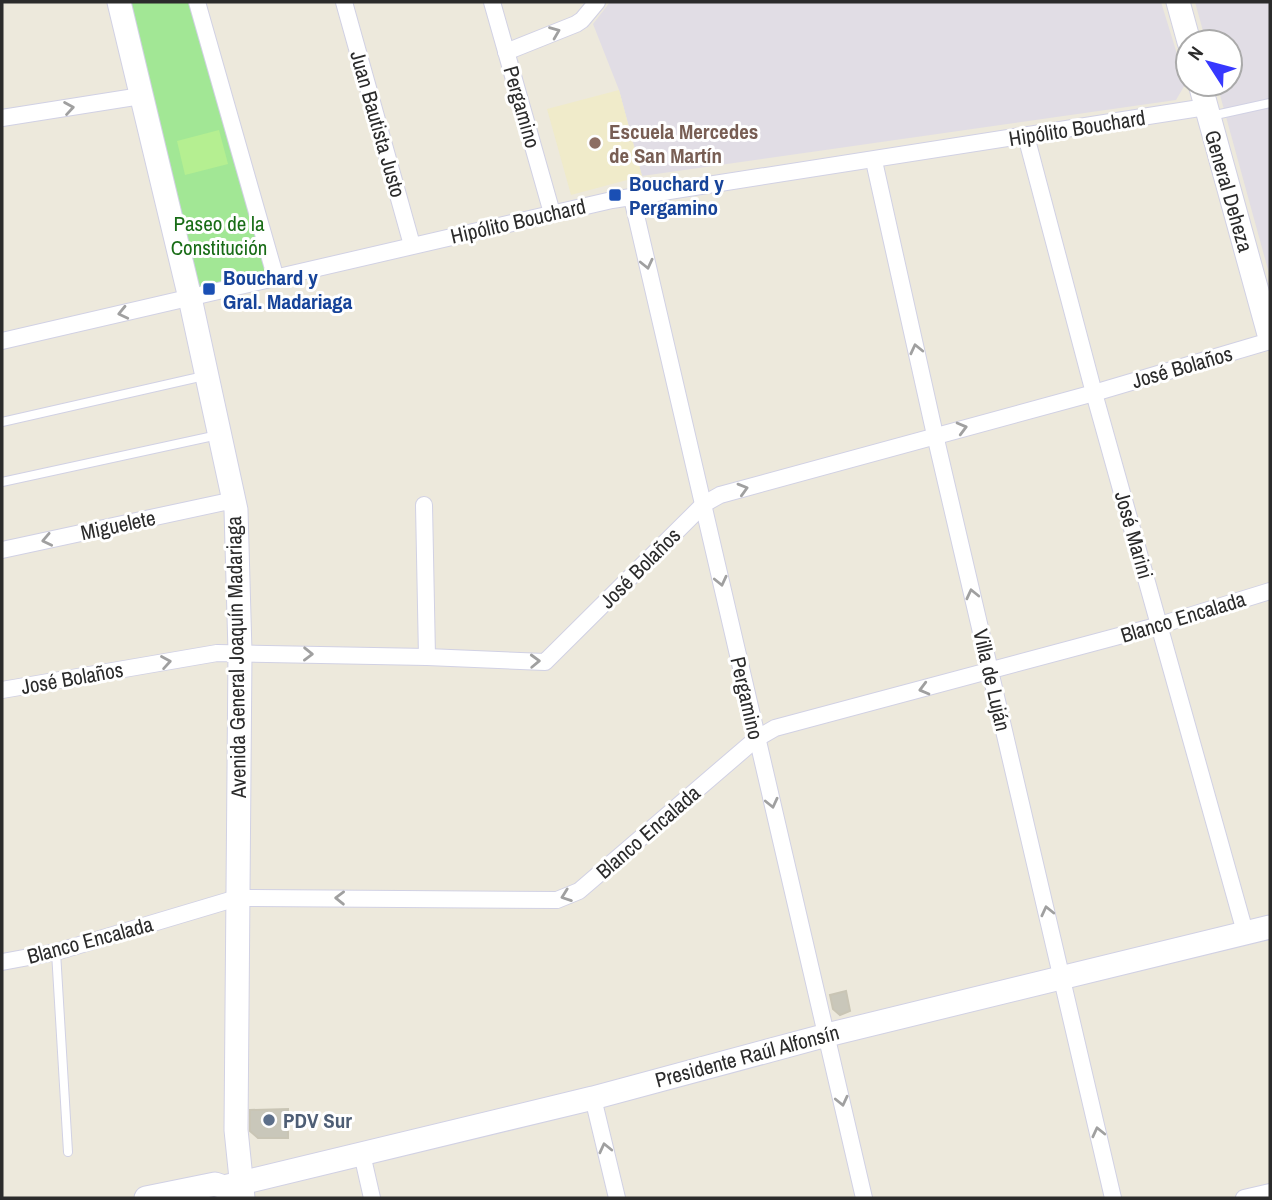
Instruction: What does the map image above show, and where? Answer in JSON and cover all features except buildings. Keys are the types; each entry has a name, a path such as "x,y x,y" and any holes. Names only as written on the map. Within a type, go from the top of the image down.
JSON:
{"main road":[{"name":"Avenida General Joaquín Madariaga","path":"119,2 190,298 234,500 240,652 236,1189"},
{"path":"1178,2 1185,28"},
{"name":"General Deheza","path":"1204,98 1270,339"},
{"name":"Presidente Raúl Alfonsín","path":"202,1198 362,1154 593,1098 827,1035 1270,927"},
{"name":"Presidente Raúl Alfonsín","path":"146,1198 215,1184 236,1189"}],"street":[{"path":"197,2 276,279"},
{"name":"Juan Bautista Justo","path":"345,2 412,246"},
{"name":"Pergamino","path":"492,2 552,213"},
{"path":"506,52 576,24 597,2"},
{"path":"2,118 141,96"},
{"name":"Hipólito Bouchard","path":"2,341 552,213 1026,136 1207,112"},
{"name":"José Marini","path":"1026,136 1094,393 1245,933"},
{"name":"Villa de Luján","path":"874,161 1113,1198"},
{"name":"Pergamino","path":"632,198 864,1198"},
{"name":"José Bolaños","path":"2,690 217,653 545,662 704,504 720,495 1094,393 1270,339"},
{"name":"Miguelete","path":"2,550 234,500"},
{"path":"424,505 427,657"},
{"name":"Blanco Encalada","path":"2,962 56,952 237,898 557,901 579,891 757,739 775,728 1160,625 1270,590"},
{"path":"593,1098 617,1198"},
{"path":"362,1154 372,1198"},
{"path":"1244,1198 1270,1192"}],"lane":[{"path":"1207,112 1270,103"},
{"path":"2,422 206,376"},
{"path":"2,482 219,434"},
{"path":"56,952 68,1152"}],"shaded area":[{"path":"610,2 1161,2 1174,44 1174,98 1177,98 642,176 619,90 593,24"},
{"path":"1195,2 1270,2 1270,277 1221,98 1244,98 1244,28 1202,28"},
{"name":"Escuela Mercedes de San Martín","path":"619,90 642,176 571,195 547,109"}],"green space":[{"name":"Paseo de la Constitución","path":"119,2 197,2 276,279 190,298"},
{"path":"219,130 228,164 185,175 177,141"}],"place":[{"name":"Escuela Mercedes de San Martín","path":"595,143"},
{"name":"Bouchard y Pergamino","path":"615,195"},
{"name":"Bouchard y Gral. Madariaga","path":"209,289"},
{"name":"PDV Sur","path":"269,1120"}]}
